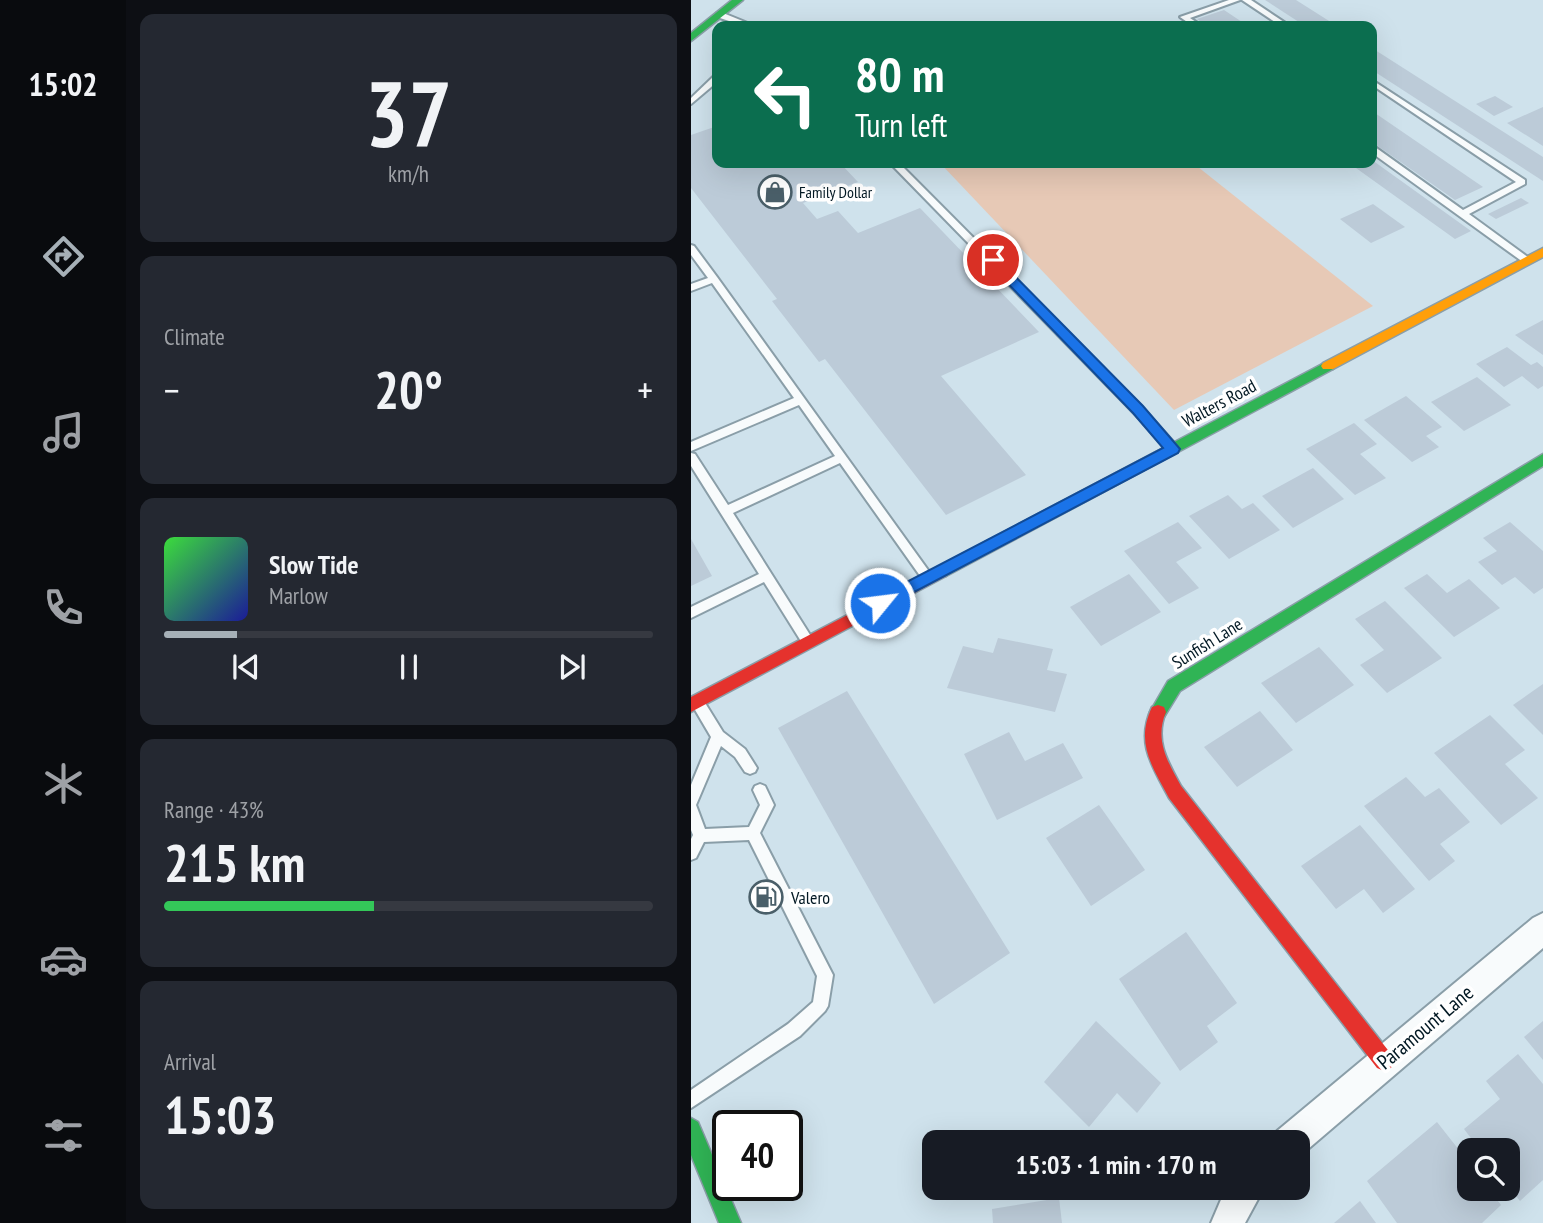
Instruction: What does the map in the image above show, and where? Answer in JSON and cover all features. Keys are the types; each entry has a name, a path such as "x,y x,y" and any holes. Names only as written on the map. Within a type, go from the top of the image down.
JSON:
{"street":[{"path":"712,21 738,0"},
{"path":"691,38 712,21"},
{"name":"Walters Road","path":"694,704 927,577 1543,251"},
{"name":"Sunfish Lane","path":"1384,1061 1175,792 1153,749 1152,722 1174,686 1543,459"},
{"name":"Paramount Lane","path":"1303,1130 1543,928"},
{"path":"691,1129 730,1223"},
{"path":"1228,1223 1238,1200"}],"lane":[{"path":"1190,21 1184,17 1236,0"},
{"path":"1246,0 1278,21"},
{"path":"720,15 737,21"},
{"path":"691,102 712,83"},
{"path":"1377,85 1522,182 1462,214"},
{"path":"1377,153 1526,260"},
{"path":"899,168 1138,410 1173,449"},
{"path":"691,248 927,577"},
{"path":"691,288 714,279"},
{"path":"691,447 801,400"},
{"path":"691,457 808,643"},
{"path":"726,511 842,457"},
{"path":"691,613 765,576"},
{"path":"694,704 718,736 740,753 750,768"},
{"path":"691,801 718,736"},
{"path":"753,833 767,805 760,790"},
{"path":"691,810 700,836 691,853"},
{"path":"700,836 753,833"},
{"path":"691,1100 794,1030 820,1006 825,975 753,833"}],"shaded area":[{"path":"945,168 1199,168 1373,306 1174,410"}],"building":[{"path":"1265,0 1296,0 1329,21 1297,21"},
{"path":"1224,10 1240,21 1200,21 1197,19"},
{"path":"1377,51 1543,157 1543,181 1377,73"},
{"path":"1495,96 1513,107 1494,116 1476,104"},
{"path":"1543,107 1543,146 1507,123"},
{"path":"1377,114 1483,187 1455,200 1377,145"},
{"path":"712,128 712,168 845,168 858,182 803,203 817,219 838,211 858,233 920,208 1039,332 941,376 1026,475 946,515 825,359 819,362 772,301 777,299 691,188 691,135"},
{"path":"1377,164 1471,231 1455,239 1356,168 1377,168"},
{"path":"1521,198 1529,203 1496,219 1488,214"},
{"path":"1373,204 1405,227 1371,243 1340,219"},
{"path":"1543,320 1543,355 1515,335"},
{"path":"1507,347 1531,365 1537,362 1543,367 1543,386 1538,389 1522,376 1504,387 1476,364"},
{"path":"1477,377 1511,405 1464,431 1431,402"},
{"path":"1406,396 1442,427 1426,436 1439,447 1412,462 1364,420"},
{"path":"1354,423 1377,444 1360,454 1386,478 1355,495 1306,449"},
{"path":"1313,468 1344,499 1293,528 1262,496"},
{"path":"1228,495 1242,509 1253,503 1280,530 1229,559 1189,516"},
{"path":"1178,522 1202,548 1176,562 1199,588 1169,604 1124,551"},
{"path":"1510,522 1543,551 1543,588 1534,594 1515,577 1502,585 1478,562 1497,551 1483,538"},
{"path":"691,539 712,576 691,586"},
{"path":"1129,574 1161,612 1101,646 1070,607"},
{"path":"1427,574 1447,593 1469,579 1500,608 1454,637 1404,588"},
{"path":"1385,601 1442,658 1387,693 1360,665 1384,650 1355,619"},
{"path":"998,638 1053,649 1047,670 1067,674 1055,712 947,688 963,646 993,653"},
{"path":"1319,647 1354,685 1296,723 1261,683"},
{"path":"1543,684 1543,735 1513,705"},
{"path":"847,691 1010,953 934,1004 778,728"},
{"path":"1260,711 1293,750 1237,787 1204,747"},
{"path":"1490,715 1525,750 1505,764 1538,798 1501,825 1434,753"},
{"path":"1009,732 1025,761 1063,743 1083,778 997,820 964,754"},
{"path":"1406,777 1425,797 1439,788 1470,822 1440,844 1455,861 1429,881 1364,806"},
{"path":"1099,805 1145,870 1091,906 1046,838"},
{"path":"1360,825 1415,889 1383,913 1364,889 1336,909 1301,866"},
{"path":"1186,932 1237,1003 1207,1026 1218,1042 1180,1071 1119,979"},
{"path":"1096,1021 1161,1083 1137,1113 1117,1093 1089,1127 1044,1082"},
{"path":"1543,1021 1543,1060 1524,1037"},
{"path":"1518,1054 1543,1084 1543,1180 1520,1201 1520,1138 1471,1138 1464,1129 1500,1099 1486,1081"},
{"path":"1437,1122 1457,1147 1457,1201 1498,1201 1501,1205 1482,1223 1397,1223 1367,1181"},
{"path":"1059,1200 1062,1223 993,1223 992,1209"},
{"path":"1360,1201 1376,1223 1334,1223"}],"traffic: fast":[{"path":"712,21 738,0"},
{"path":"691,38 712,21"},
{"path":"941,572 1328,366"},
{"path":"1158,712 1174,686 1543,459"},
{"path":"691,1129 730,1223"}],"traffic: slow":[{"path":"1328,366 1543,252"}],"traffic: jam":[{"path":"691,705 941,572"},
{"path":"1158,712 1152,732 1153,743 1175,792 1384,1061"}],"place":[{"name":"Family Dollar","path":"775,192"},
{"name":"Valero","path":"766,897"}],"route":[{"path":"880,603 1173,449 993,260"}]}
